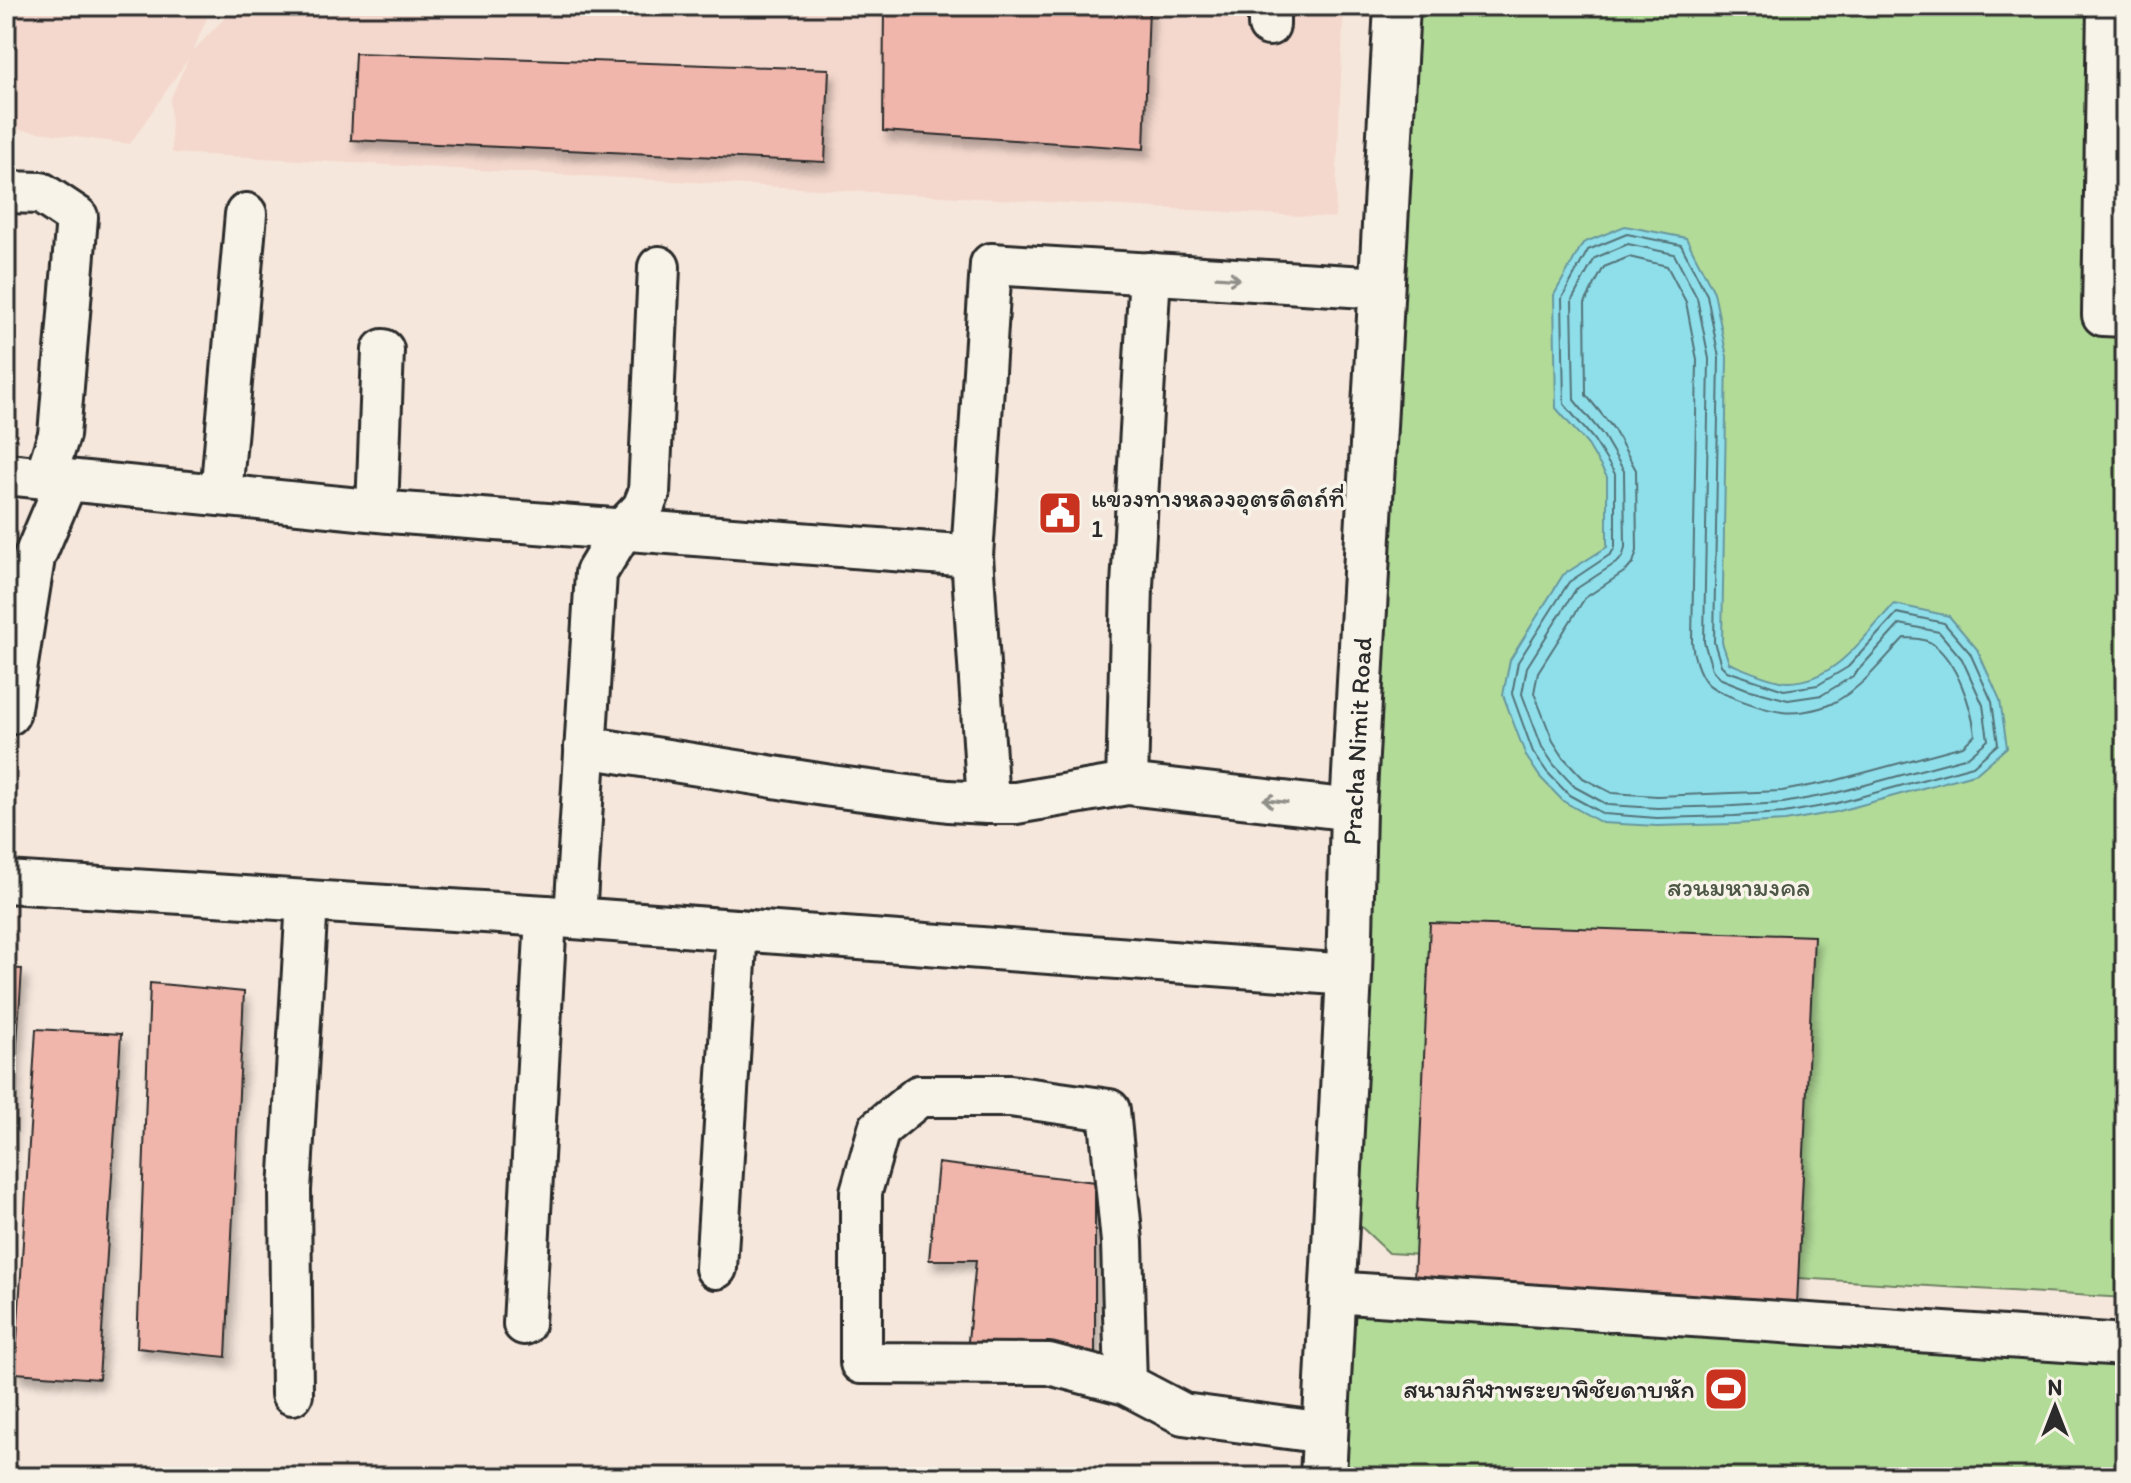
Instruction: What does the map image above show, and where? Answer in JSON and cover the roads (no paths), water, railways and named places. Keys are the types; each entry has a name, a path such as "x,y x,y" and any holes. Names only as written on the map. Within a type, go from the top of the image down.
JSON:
{"main road":[{"name":"Pracha Nimit Road","path":"1323,1477 1349,975 1353,810 1397,6"}],"street":[{"path":"2108,6 2103,315 2125,316"},
{"path":"6,192 41,193 77,217 56,479 34,558 9,714"},
{"path":"221,495 246,214"},
{"path":"988,803 972,556 991,264 1382,288"},
{"path":"524,1324 560,917 585,747 596,573 622,530 643,508 649,493 659,267"},
{"path":"1127,784 1132,586 1150,273"},
{"path":"377,510 383,350"},
{"path":"6,474 377,510 972,556"},
{"path":"585,747 948,801 1016,803 1127,784 1353,810"},
{"path":"6,882 560,917 1349,975"},
{"path":"292,1394 290,1190 307,901"},
{"path":"716,1268 737,930"},
{"path":"1126,1384 1122,1242 1109,1110 1010,1096 919,1096 879,1129 861,1192 861,1363 1049,1364 1126,1384 1183,1414 1325,1433"},
{"path":"1332,1292 2125,1345"}],"water":[{"path":"1625,226 1686,238 1714,292 1727,357 1722,642 1729,663 1774,680 1805,680 1821,674 1848,655 1894,604 1949,616 1977,649 2000,700 2007,747 1977,773 1836,812 1785,821 1657,826 1602,823 1563,801 1540,777 1526,756 1503,695 1510,660 1563,575 1607,547 1607,477 1588,445 1556,408 1554,295 1583,243"}],"place":[{"name":"แขวงทางหลวงอุตรดิตถ์ที่ 1","path":"1060,513"},
{"name":"สนามกีฬาพระยาพิชัยดาบหัก","path":"1726,1389"}],"park label":[{"name":"สวนมหามงคล","path":"1739,887"}]}
